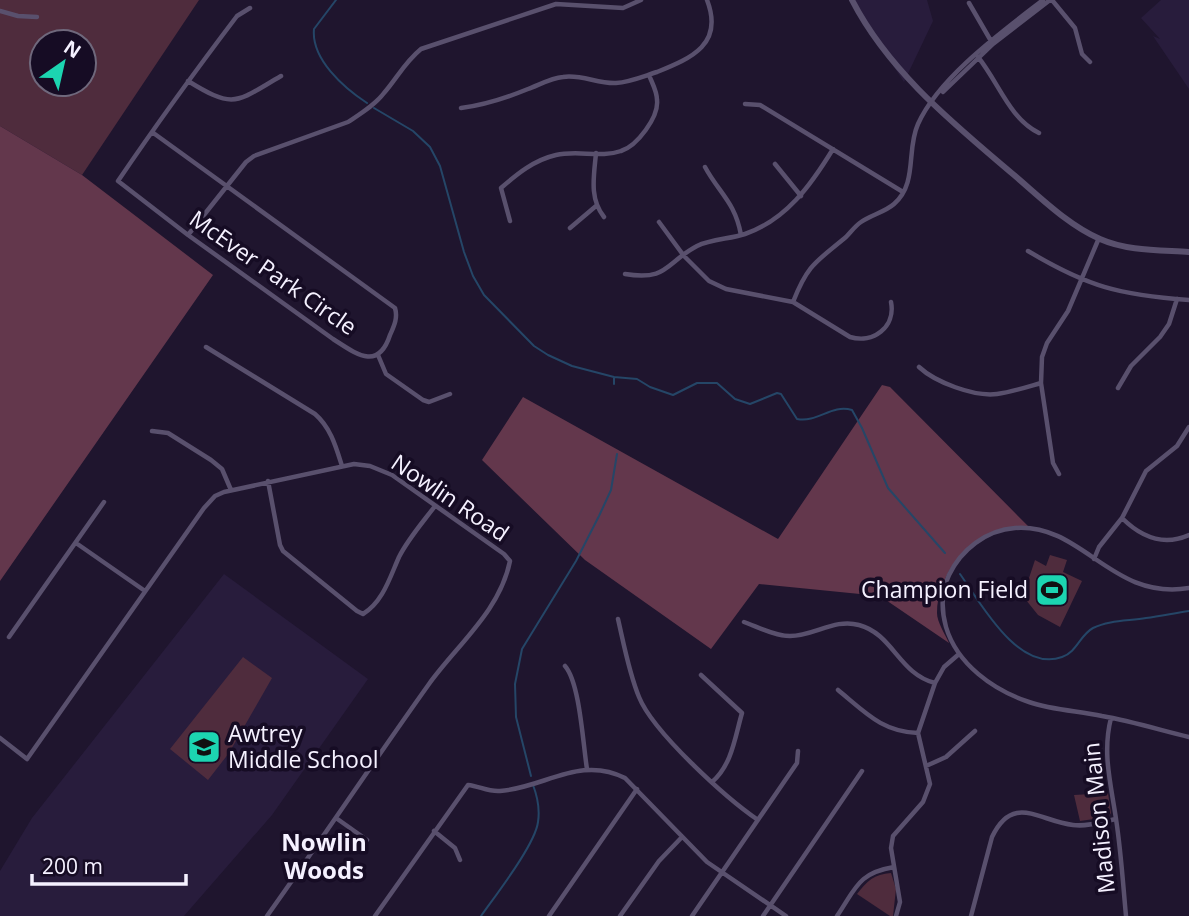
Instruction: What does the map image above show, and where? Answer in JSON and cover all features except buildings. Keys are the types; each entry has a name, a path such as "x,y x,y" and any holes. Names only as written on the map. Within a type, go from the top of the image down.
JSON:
{"street":[{"path":"188,235 246,162 254,156 348,122 383,95 410,58 433,43 556,4 623,8 641,0"},
{"path":"461,108 496,101 560,77 616,83 649,75 682,62 702,48 710,34 710,9 706,0"},
{"path":"852,0 871,31 932,103 1060,214 1099,239 1144,250 1189,252"},
{"path":"793,302 812,264 859,224 894,205 909,182 913,139 918,124 932,103 992,42 1043,0"},
{"path":"992,42 1051,0 1075,28 1082,54 1090,61"},
{"path":"969,3 992,42"},
{"name":"McEver Park Circle","path":"152,132 395,308 397,314 388,343 378,355 373,357 358,354 188,235 118,181 152,132 188,81 237,16 250,8"},
{"path":"0,12 37,17"},
{"path":"977,56 1016,116 1039,133"},
{"path":"510,221 501,188 519,172 554,155 620,152 631,147 657,108 657,98 649,75"},
{"path":"188,81 212,96 232,101 245,97 281,76"},
{"path":"745,104 760,105 903,192"},
{"path":"625,274 644,277 661,273 698,246 763,227 801,196 814,181 833,149"},
{"path":"596,153 593,187 596,206 604,217"},
{"path":"775,164 801,196"},
{"path":"705,167 729,200 741,235"},
{"path":"570,228 596,206"},
{"path":"659,222 702,275 726,289 793,302 850,337 860,340 872,338 889,324 893,310 891,302"},
{"path":"1059,474 1053,463 1041,383 1042,357 1068,311 1099,239"},
{"path":"1028,251 1081,280 1126,293 1189,300"},
{"path":"1118,388 1131,366 1169,324 1177,299"},
{"path":"206,347 315,414 333,438 342,466"},
{"path":"378,355 386,374 423,400 429,402 450,394"},
{"path":"919,367 940,382 986,394 1041,383"},
{"path":"1094,559 1122,518 1146,471 1177,446 1189,427"},
{"path":"152,431 168,433 222,468 231,490"},
{"name":"Nowlin Road","path":"0,738 27,759 215,496 268,481 354,464 370,466 392,475 504,554 510,561 507,575 496,601 431,681 267,916"},
{"path":"268,481 283,551 363,614 387,587 399,557 435,506"},
{"path":"9,637 104,502"},
{"path":"1122,518 1143,534 1157,539 1170,540 1189,535"},
{"path":"1189,588 1173,590 1145,587 1121,577 1052,533 1040,529 1016,528 1002,530 974,543 957,562 944,588 943,611 951,641 958,654 985,680 1028,702 1189,737"},
{"path":"76,543 145,591"},
{"path":"618,620 643,707 712,782 758,820"},
{"path":"744,622 789,636 838,624 858,625 879,636 909,670 935,683"},
{"path":"896,916 900,902 891,848 893,836 923,802 930,784 918,733 935,683 944,667 958,654"},
{"path":"565,666 576,692 587,769"},
{"path":"701,676 742,713 730,756 725,767 712,782"},
{"path":"838,690 887,728 900,733 918,733"},
{"name":"Madison Main","path":"1111,718 1105,752 1116,819 1126,916"},
{"path":"926,766 946,757 975,731"},
{"path":"692,916 797,763 799,751"},
{"path":"375,916 465,787 471,785 502,791 587,769 612,771 625,778 707,862 786,916"},
{"path":"763,916 862,771"},
{"path":"549,916 637,789"},
{"path":"971,916 992,837 1009,816 1020,812 1029,813 1076,826 1116,819"},
{"path":"336,818 367,840"},
{"path":"434,831 455,848 460,860"},
{"path":"620,916 659,861 682,837"},
{"path":"837,916 864,876 894,867"}],"shaded area":[{"path":"0,0 199,0 82,175 0,126"},
{"path":"854,0 927,0 933,21 904,82 870,31"},
{"path":"1161,0 1189,0 1189,89 1153,36 1160,39 1141,18"},
{"path":"0,126 82,175 213,275 0,581"},
{"path":"882,385 890,387 1031,529 1007,527 990,533 967,549 948,572 938,599 937,613 949,643 880,596 759,584 711,649 585,560 482,460 523,397 778,539"},
{"name":"Champion Field","path":"1050,555 1067,560 1063,572 1082,581 1060,627 1038,615 1026,600 1028,581 1035,560 1046,566"},
{"name":"Awtrey Middle School","path":"224,574 368,679 272,815 184,916 0,916 0,871 32,818"},
{"path":"243,657 272,678 229,753 208,780 170,749"},
{"path":"1108,793 1111,813 1108,817 1080,821 1074,795"},
{"path":"891,873 896,889 893,916 857,894 871,879"}],"waterway":[{"path":"336,0 314,29 314,40 323,62 331,72 367,103"},
{"path":"374,108 413,131 430,147 440,166 473,276 484,295 534,346 572,366 614,377 637,379 673,395 697,383 717,383 735,399 750,404 777,393 781,394 797,419 805,420 838,409 852,410 888,488 945,553"},
{"path":"614,378 614,384"},
{"path":"531,776 516,717 515,684 522,649 576,561 599,516 611,490 617,454"},
{"path":"960,574 1002,632 1030,655 1046,659 1067,655 1089,631 1099,625 1189,611"},
{"path":"481,916 514,870 535,832 539,808 533,785"}],"place":[{"name":"Champion Field","path":"1052,590"},
{"name":"Awtrey Middle School","path":"204,747"}],"district":[{"name":"Nowlin Woods","path":"324,857"}]}
